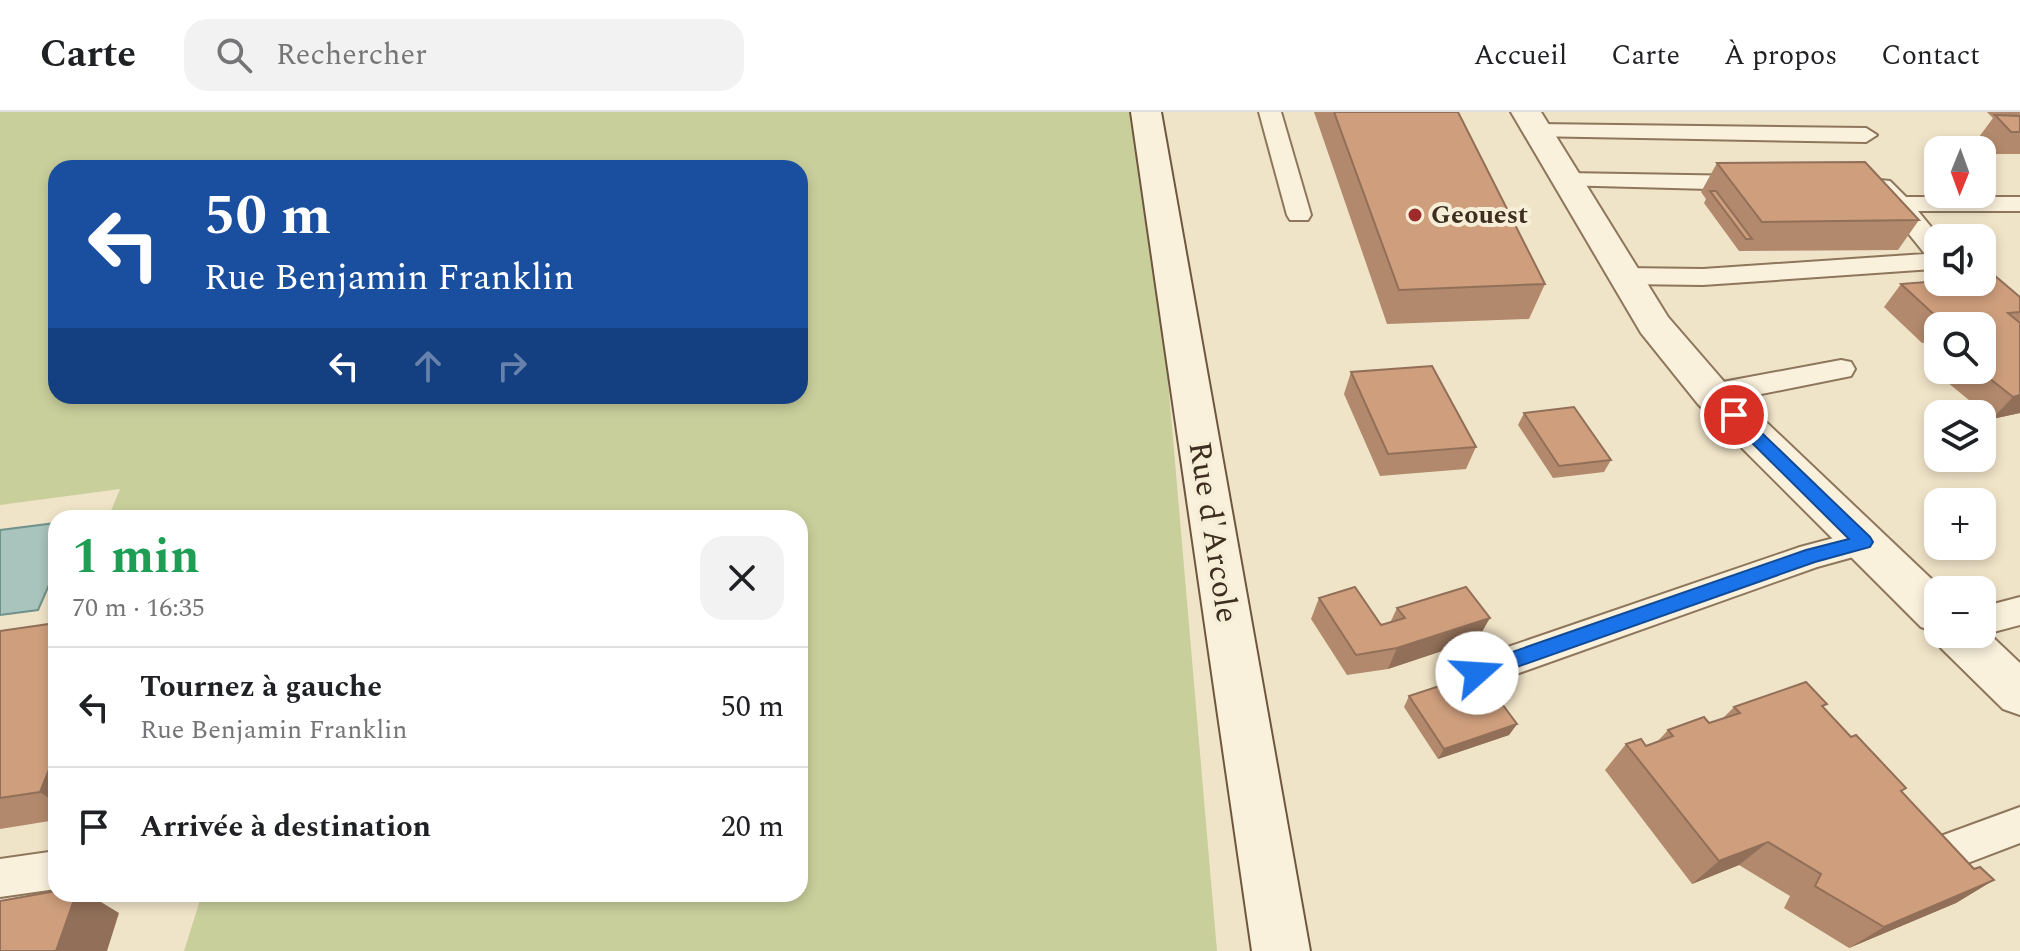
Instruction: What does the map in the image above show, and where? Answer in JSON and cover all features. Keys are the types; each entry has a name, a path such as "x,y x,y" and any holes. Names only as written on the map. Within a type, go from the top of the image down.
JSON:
{"main road":[{"name":"Rue d'Arcole","path":"1146,112 1281,951"},
{"path":"1532,122 1654,325 1712,394 1924,600"},
{"path":"1972,648 2020,694"}],"lane":[{"path":"1270,112 1299,215"},
{"path":"1532,122 1866,135"},
{"path":"1566,180 1772,184"},
{"path":"1851,185 1882,186 1924,235"},
{"path":"1900,204 2020,204"},
{"path":"1624,276 1703,277 1924,262"},
{"path":"1712,394 1841,369"},
{"path":"1477,673 1812,556 1864,542"},
{"path":"1996,617 2020,611"},
{"path":"1952,850 2020,825"},
{"path":"0,878 48,871"}],"green space":[{"path":"0,112 1145,112 1217,951 184,951 199,902 808,902 808,510 111,510 120,489 0,505"}],"water":[{"path":"48,524 48,587 38,610 0,615 0,530"}],"building":[{"name":"Geouest","path":"1334,112 1458,112 1545,284 1399,290"},
{"path":"1995,115 2020,116 2020,132 2011,132"},
{"path":"1865,162 1919,220 1762,222 1717,163"},
{"path":"1710,191 1716,191 1752,239 1746,239"},
{"path":"1996,277 2020,297 2020,312 2008,313 2020,323 2020,395 2013,397 1996,384 1996,312 1931,312 1901,284 1924,282 1924,296 1996,296"},
{"path":"1432,366 1476,447 1388,454 1351,372"},
{"path":"1574,407 1611,460 1559,466 1524,413"},
{"path":"1355,587 1381,625 1405,618 1397,608 1466,587 1490,618 1397,648 1356,655 1319,598"},
{"path":"48,624 48,772 40,792 0,798 0,631"},
{"path":"1479,673 1517,724 1444,749 1409,696"},
{"path":"1806,682 1827,704 1822,706 1851,737 1856,735 1906,788 1901,791 1974,869 1980,867 1994,880 1884,927 1815,886 1821,874 1768,842 1719,861 1626,744 1641,739 1646,746 1673,736 1668,730 1704,717 1709,723 1740,713 1734,707"},
{"path":"48,892 48,902 73,902 56,951 0,951 0,901"}],"place":[{"name":"Geouest","path":"1415,215"}],"route":[{"path":"1477,673 1812,556 1864,542 1734,415"}]}
